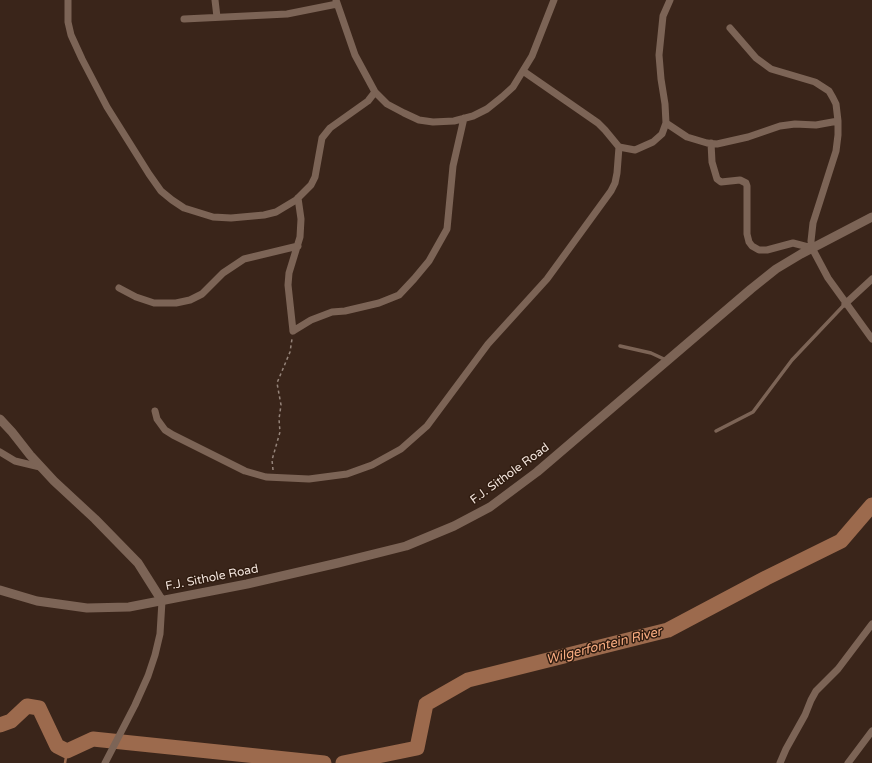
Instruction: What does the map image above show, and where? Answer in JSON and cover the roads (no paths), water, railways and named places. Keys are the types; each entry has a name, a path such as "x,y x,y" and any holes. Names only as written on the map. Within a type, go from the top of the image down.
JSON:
{"street":[{"path":"68,0 68,22 71,35 97,90 149,174 161,190 184,208 214,217 231,218 264,215 276,212 298,198 311,185 315,177 322,138 330,128 368,101 375,92"},
{"path":"216,0 217,17"},
{"path":"184,19 287,14 336,2 355,56 375,92 387,104 419,120 433,122 454,121 473,116 487,109 513,87 532,56 554,0"},
{"path":"523,71 598,123 619,146 635,150 654,142 662,134 666,123 659,55 663,16 670,0"},
{"path":"730,28 756,58 771,69 815,82 829,91 836,104 838,121 836,151 813,223 811,241 812,248 828,278 845,304 872,339"},
{"path":"298,198 301,219 300,236 289,273 288,285 293,331 311,320 332,312 345,311 379,303 399,295 429,261 447,229 452,166 464,118"},
{"path":"666,123 687,137 717,144 748,138 780,126 796,124 816,125 838,121"},
{"path":"710,143 712,162 717,179 721,182 740,180 748,186 747,234 749,242 752,246 760,250 767,250 793,243 812,248"},
{"path":"155,411 157,419 165,430 173,435 245,471 266,477 309,479 347,474 372,465 400,449 427,426 488,344 547,279 611,191 615,183 619,160 619,146"},
{"name":"F.J. Sithole Road","path":"0,590 37,601 87,608 129,607 247,584 338,564 406,546 454,526 490,507 537,472 776,269 800,254 872,217"},
{"path":"119,288 136,297 154,303 176,303 190,300 202,294 223,273 244,259 298,246"},
{"path":"845,304 872,279"},
{"path":"0,419 40,467 118,540 138,563 162,601 160,634 148,676 124,728 109,753 105,763"},
{"path":"0,452 16,461 40,467"},
{"path":"780,763 816,691 838,669 872,624"},
{"path":"848,763 872,731"}],"lane":[{"path":"716,432 754,412 792,360 845,304"},
{"path":"620,346 651,354 667,361"}],"waterway":[{"name":"Wilgerfontein River","path":"343,763 417,748 426,704 468,680 668,630 766,578 841,541 872,505"},
{"name":"Wilgerfontein River","path":"0,725 11,721 27,706 39,708 57,746 67,751 93,739 324,763"},
{"path":"65,763 67,751"}]}
